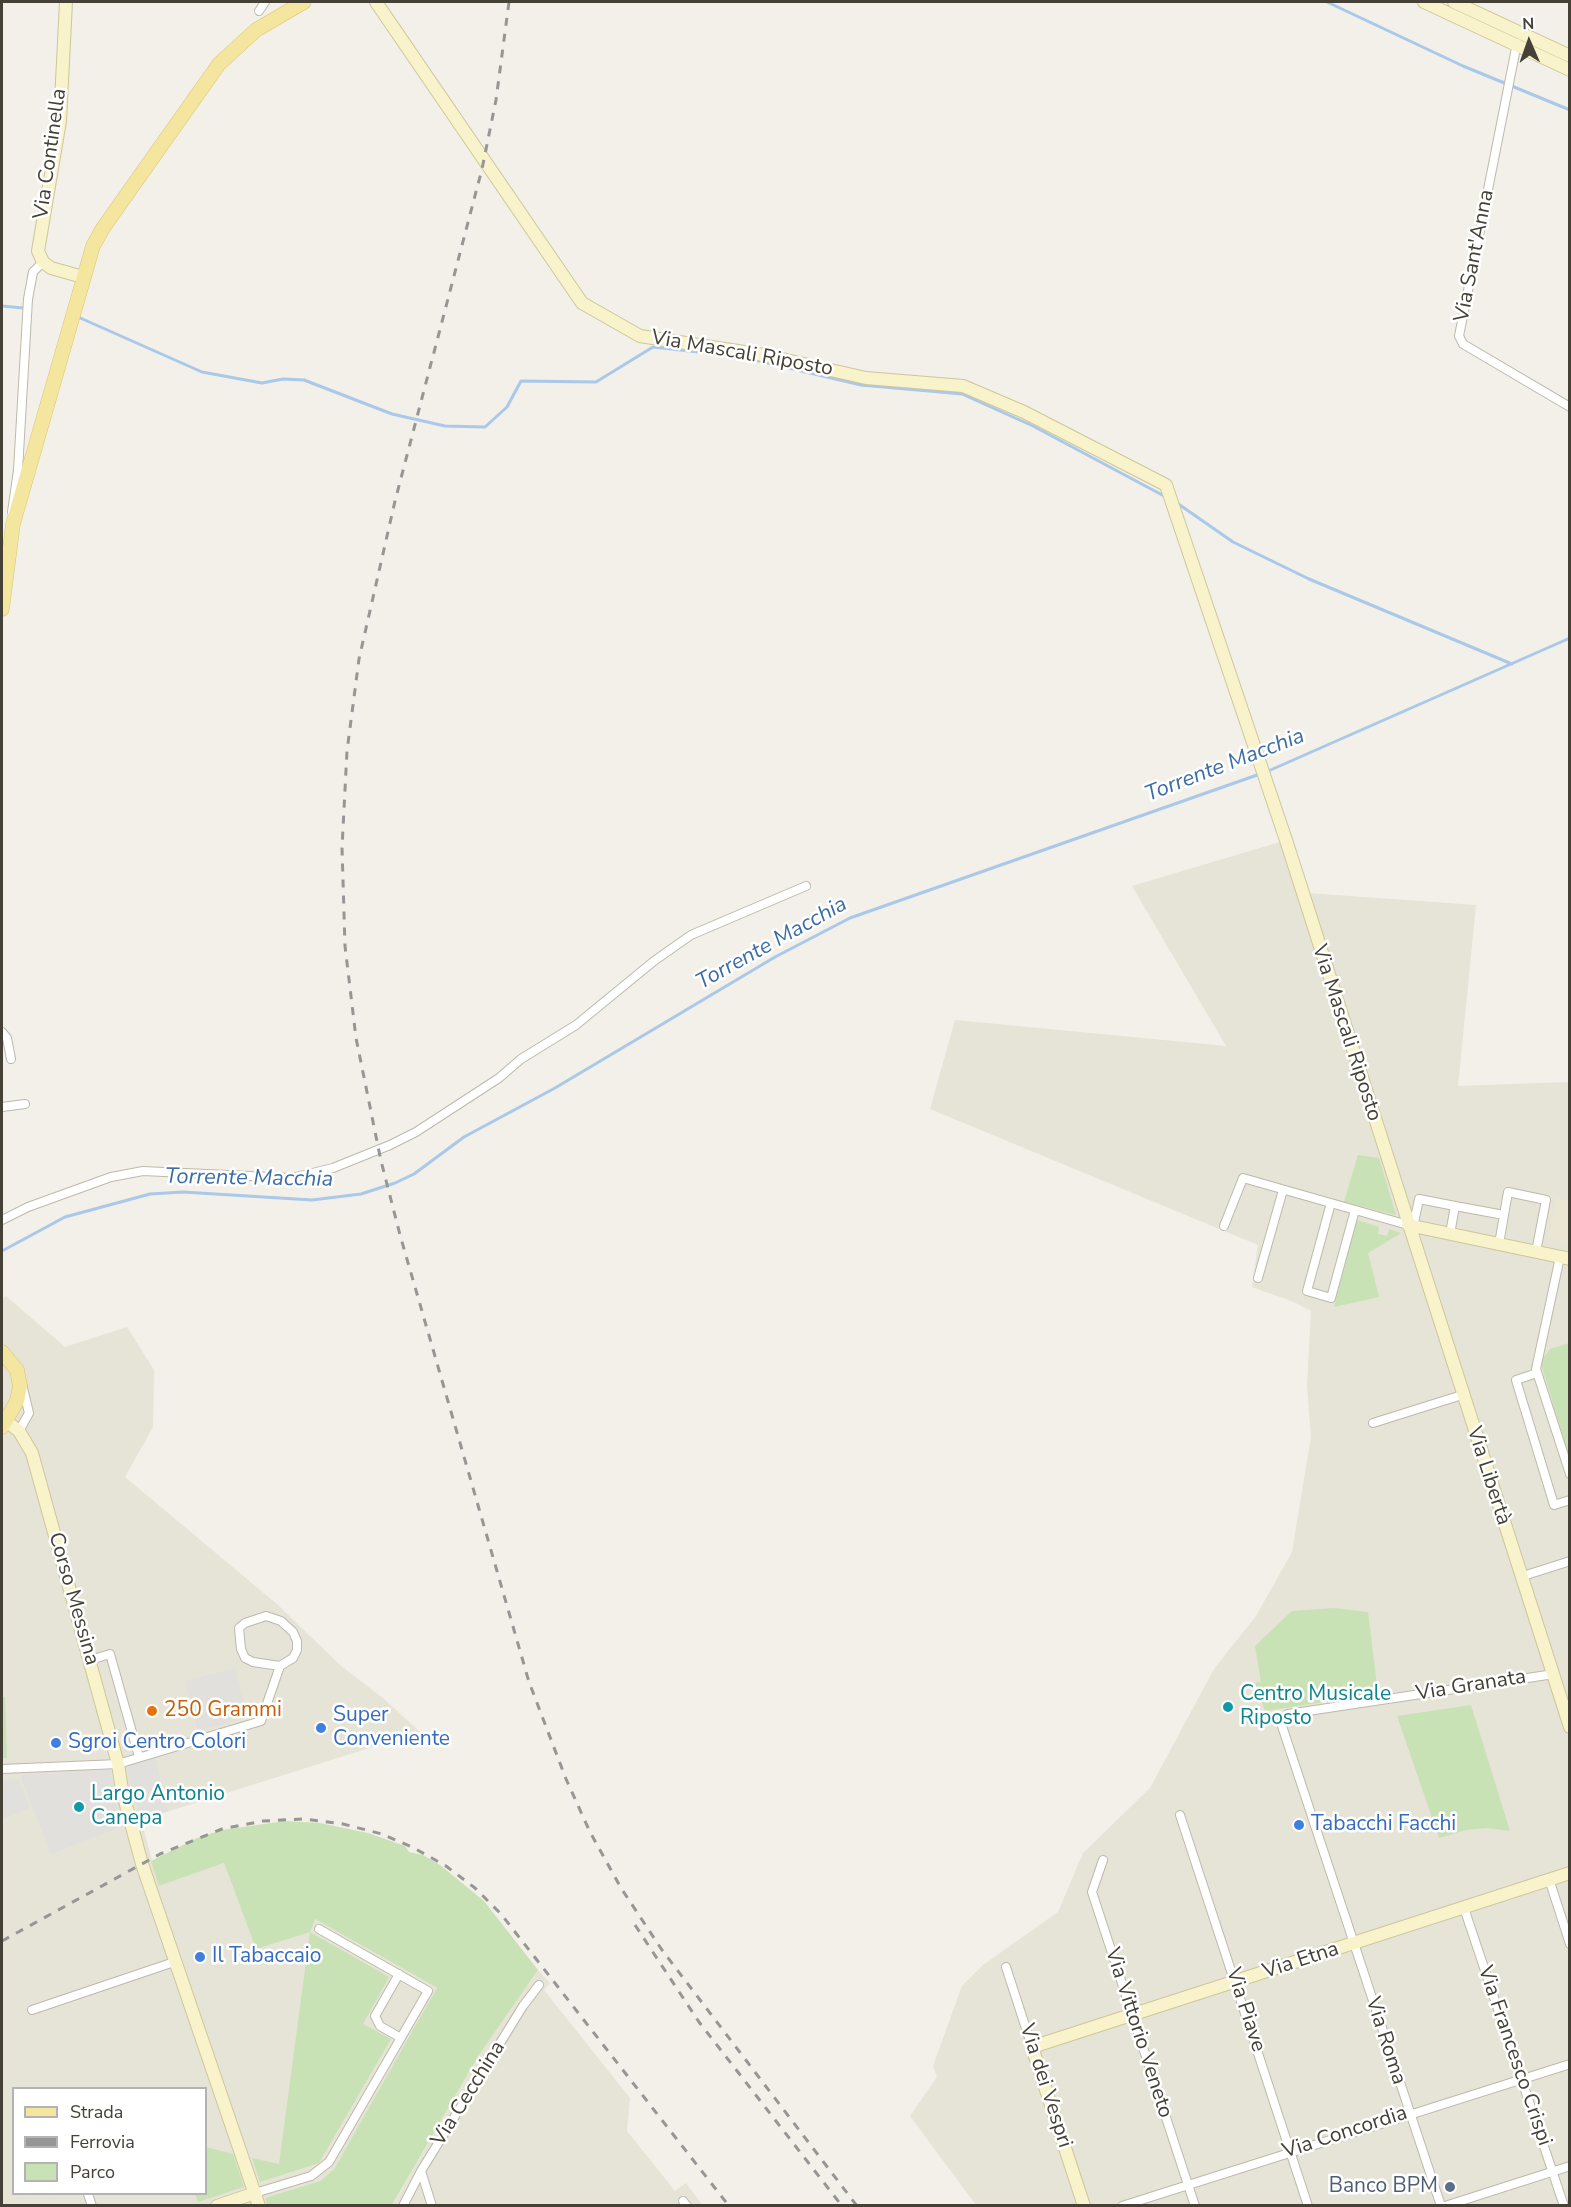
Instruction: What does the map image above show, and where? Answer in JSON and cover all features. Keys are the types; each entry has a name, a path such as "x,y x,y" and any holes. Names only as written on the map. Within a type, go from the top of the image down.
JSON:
{"main road":[{"path":"2,609 3,573 13,524 82,277 103,228 219,64 237,45 256,30 304,2"},
{"path":"2,1352 12,1363 20,1379 17,1401 4,1424"}],"street":[{"name":"Via Continella","path":"43,262 38,246 61,107 66,2"},
{"path":"259,11 265,2"},
{"name":"Via Mascali Riposto","path":"376,2 582,303 640,336 764,355 866,378 963,386 1023,412 1167,485 1286,840 1410,1226"},
{"path":"1424,2 1569,70"},
{"path":"1454,2 1569,56"},
{"name":"Via Sant'Anna","path":"1518,33 1459,336 1463,344 1569,407"},
{"path":"13,524 12,501 18,470 28,299 33,272 43,262 60,272 82,277"},
{"path":"2,1220 28,1207 111,1177 143,1171 292,1178 333,1168 390,1145 416,1132 499,1078 521,1059 576,1025 654,961 691,935 806,886"},
{"path":"2,1032 7,1038 11,1059"},
{"path":"2,1107 25,1104"},
{"path":"1224,1226 1243,1178 1410,1226 1564,1258 1537,1373 1569,1474"},
{"path":"1258,1278 1283,1190"},
{"path":"1499,1244 1508,1192 1546,1200 1536,1252"},
{"path":"1410,1226 1419,1199 1504,1215"},
{"path":"1331,1203 1307,1291 1331,1299 1355,1210"},
{"path":"1450,1234 1455,1206"},
{"name":"Via Libertà","path":"1410,1226 1569,1727"},
{"path":"1537,1373 1516,1380 1554,1505 1569,1500"},
{"path":"4,1424 19,1431 29,1413 27,1398 20,1379"},
{"path":"1373,1423 1462,1395"},
{"name":"Corso Messina","path":"19,1431 32,1453 90,1660 141,1864 177,1961 259,2205"},
{"path":"1520,1576 1569,1561"},
{"path":"2,1769 118,1767 138,1757 261,1721 280,1666 293,1658 297,1650 293,1632 281,1621 266,1616 245,1623 239,1628 238,1636 245,1658 267,1666 280,1666"},
{"path":"90,1660 110,1654 138,1757"},
{"name":"Via Granata","path":"1283,1718 1288,1714 1554,1674"},
{"name":"Via Roma","path":"1283,1718 1281,1723 1353,1944 1409,2113 1443,2205"},
{"name":"Via Piave","path":"1180,1815 1308,2205"},
{"name":"Via Vittorio Veneto","path":"1103,1860 1092,1892 1195,2205"},
{"name":"Via Etna","path":"1032,2047 1569,1873"},
{"path":"1549,1879 1569,1944"},
{"name":"Via Francesco Crispi","path":"1464,1908 1564,2205"},
{"path":"217,2205 311,2176 329,2162 428,1991 319,1929"},
{"path":"32,2010 177,1961"},
{"name":"Via dei Vespri","path":"1006,1967 1084,2205"},
{"path":"399,1974 375,2016 380,2026 401,2038"},
{"name":"Via Cecchina","path":"403,2205 421,2170 523,2006 539,1985"},
{"name":"Via Concordia","path":"1122,2205 1569,2064"},
{"path":"1443,2205 1569,2166"},
{"path":"421,2170 432,2205"}],"shaded area":[{"path":"1290,839 1307,893 1476,905 1458,1086 1569,1082 1569,2205 976,2205 910,2116 937,2077 933,2066 962,1986 983,1965 1058,1912 1083,1853 1150,1788 1214,1669 1256,1616 1292,1552 1311,1437 1307,1386 1311,1311 1294,1302 1252,1287 1258,1245 930,1109 955,1020 1226,1046 1132,886"},
{"path":"1556,1197 1569,1201 1569,1243 1548,1239"},
{"path":"6,1296 65,1347 127,1327 154,1370 153,1427 125,1477 278,1605 340,1665 384,1699 420,1732 141,1820 159,1886 224,1863 256,1949 315,1919 438,1989 334,2169 320,2181 265,2199 267,2205 2,2205 2,1299"},
{"path":"235,1668 248,1717 198,1731 185,1681"},
{"path":"155,1758 168,1811 141,1820 126,1767"},
{"name":"Largo Antonio Canepa","path":"110,1770 126,1825 51,1854 21,1778 23,1774"},
{"path":"19,1780 30,1808 2,1819 2,1781"},
{"path":"538,1970 550,1983 544,1990 630,2098 627,2131 675,2191 686,2183 702,2205 392,2206 479,2055"}],"green space":[{"path":"1358,1155 1379,1158 1396,1215 1344,1202"},
{"path":"1357,1220 1379,1227 1378,1234 1387,1236 1389,1229 1401,1233 1368,1253 1379,1297 1334,1307"},
{"path":"1569,1343 1569,1457 1542,1367 1542,1359 1550,1349"},
{"path":"1334,1608 1368,1612 1378,1694 1265,1711 1255,1683 1261,1682 1255,1646 1292,1611"},
{"path":"2,1697 5,1697 7,1758 2,1758"},
{"path":"1471,1705 1510,1831 1487,1828 1466,1830 1439,1838 1397,1716"},
{"path":"285,1821 320,1823 368,1833 405,1846 409,1852 423,1855 440,1865 484,1901 538,1970 479,2055 392,2205 267,2205 265,2198 320,2181 334,2169 437,1988 315,1919 310,1932 256,1949 224,1863 159,1886 151,1861 197,1838 222,1830"},
{"path":"310,1932 389,1977 363,2024 391,2039 319,2163 260,2182 252,2158 279,2164"},
{"path":"207,2147 233,2154 244,2187 198,2202 195,2195 207,2195"}],"waterway":[{"path":"1327,2 1463,66 1570,110"},
{"path":"2,306 23,308"},
{"path":"78,317 202,372 262,383 283,379 304,380 392,414 445,426 485,427 507,407 521,381 596,382 653,347 735,356"},
{"path":"742,357 861,385 962,394 1033,426 1166,497"},
{"path":"1177,503 1233,542 1309,579 1512,664"},
{"name":"Torrente Macchia","path":"1266,772 1570,638"},
{"name":"Torrente Macchia","path":"2,1251 65,1217 150,1194 183,1192 312,1200 361,1194 395,1183 414,1174 464,1137 555,1088 775,957 850,918 1260,774"}],"railway":[{"path":"509,2 496,100 482,169 395,501 359,659 347,751 342,848 345,946 356,1038 381,1161 400,1235 529,1682 566,1779 590,1832 621,1888 662,1950 857,2206"},
{"path":"2,1941 160,1854 222,1829 263,1821 303,1819 343,1824 382,1834 446,1866 475,1888 501,1914 729,2206"},
{"path":"635,1925 699,2022 842,2206"}],"place":[{"name":"Centro Musicale Riposto","path":"1228,1707"},
{"name":"250 Grammi","path":"152,1711"},
{"name":"Super Conveniente","path":"321,1728"},
{"name":"Sgroi Centro Colori","path":"56,1743"},
{"name":"Largo Antonio Canepa","path":"79,1807"},
{"name":"Tabacchi Facchi","path":"1299,1825"},
{"name":"Il Tabaccaio","path":"200,1957"},
{"name":"Banco BPM","path":"1450,2187"}]}
